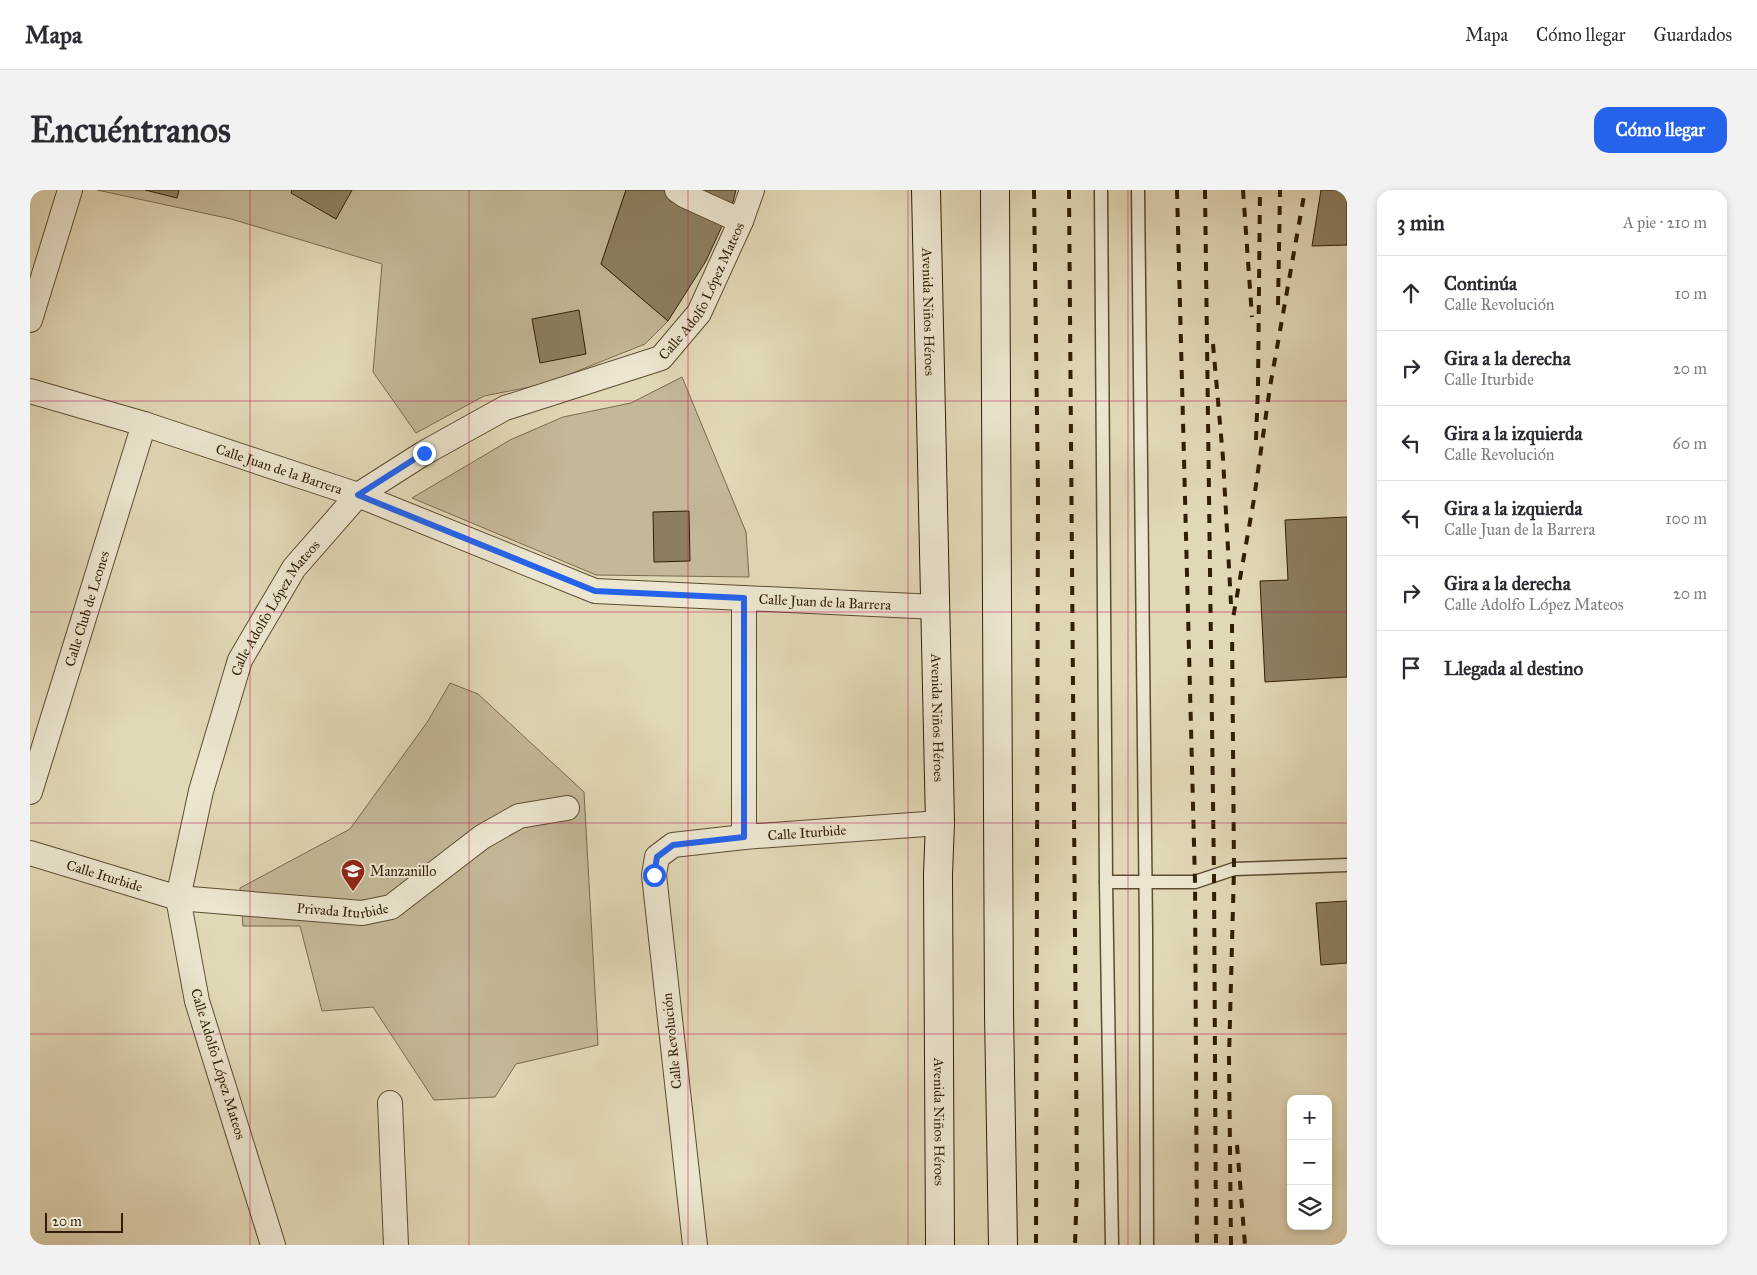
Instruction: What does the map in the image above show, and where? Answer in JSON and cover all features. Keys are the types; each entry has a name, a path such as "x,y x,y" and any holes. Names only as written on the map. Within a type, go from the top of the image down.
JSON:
{"main road":[{"name":"Avenida Niños Héroes","path":"926,190 940,823 938,874 940,1245"},
{"path":"995,190 999,1003 1003,1245"}],"street":[{"path":"30,320 70,190"},
{"path":"677,190 741,221"},
{"name":"Calle Adolfo López Mateos","path":"273,1245 196,1001 178,898 201,792 240,660 294,568 358,495 424,453 505,408 661,358 699,313 741,221 752,190"},
{"name":"Calle Juan de la Barrera","path":"30,391 144,424 358,495 595,591 936,607"},
{"name":"Calle Club de Leones","path":"30,792 144,424"},
{"path":"744,598 744,837"},
{"name":"Privada Iturbide","path":"178,898 362,913 390,908 489,833 519,816 567,808"},
{"name":"Calle Iturbide","path":"673,845 744,837 940,823"},
{"name":"Calle Revolución","path":"673,845 657,857 654,875 695,1245"},
{"name":"Calle Iturbide","path":"30,853 178,898"},
{"path":"390,1103 396,1245"}],"lane":[{"path":"1101,190 1106,882 1112,1245"},
{"path":"1138,190 1146,882 1147,1245"},
{"path":"1106,882 1195,882 1234,869 1347,865"}],"shaded area":[{"path":"97,190 626,190 601,264 668,321 645,344 545,384 484,396 416,433 373,372 382,264 231,219"},
{"path":"682,377 746,532 749,577 596,575 412,498 510,440 563,417 631,403"},
{"path":"450,683 478,694 584,792 598,1045 516,1064 495,1097 434,1100 373,1007 322,1011 300,926 243,926 240,888 350,829 428,721"}],"building":[{"path":"145,190 179,190 177,198"},
{"path":"292,190 352,190 336,219 291,193"},
{"path":"626,190 736,190 733,202 706,261 668,321 601,264"},
{"path":"1321,190 1347,190 1347,245 1312,246"},
{"path":"579,310 586,354 540,363 532,319"},
{"path":"689,511 690,561 654,562 653,512"},
{"path":"1347,517 1347,677 1265,682 1260,581 1288,580 1285,520"},
{"path":"1347,901 1347,963 1321,965 1316,903"}],"railway":[{"path":"1034,190 1038,491 1036,1245"},
{"path":"1069,190 1077,1184 1075,1245"},
{"path":"1177,190 1195,882 1197,1245"},
{"path":"1205,190 1214,876 1216,1245"},
{"path":"1243,190 1252,317"},
{"path":"1256,440 1260,190"},
{"path":"1278,305 1280,190"},
{"path":"1231,1245 1229,1057 1234,869 1232,624 1254,499 1270,387 1305,190"},
{"path":"1213,344 1223,458 1231,604"},
{"path":"1237,1145 1245,1245"}],"place":[{"name":"Manzanillo","path":"353,892"}],"route":[{"path":"424,453 358,495 595,591 744,598 744,837 673,845 657,857 654,875"}]}
